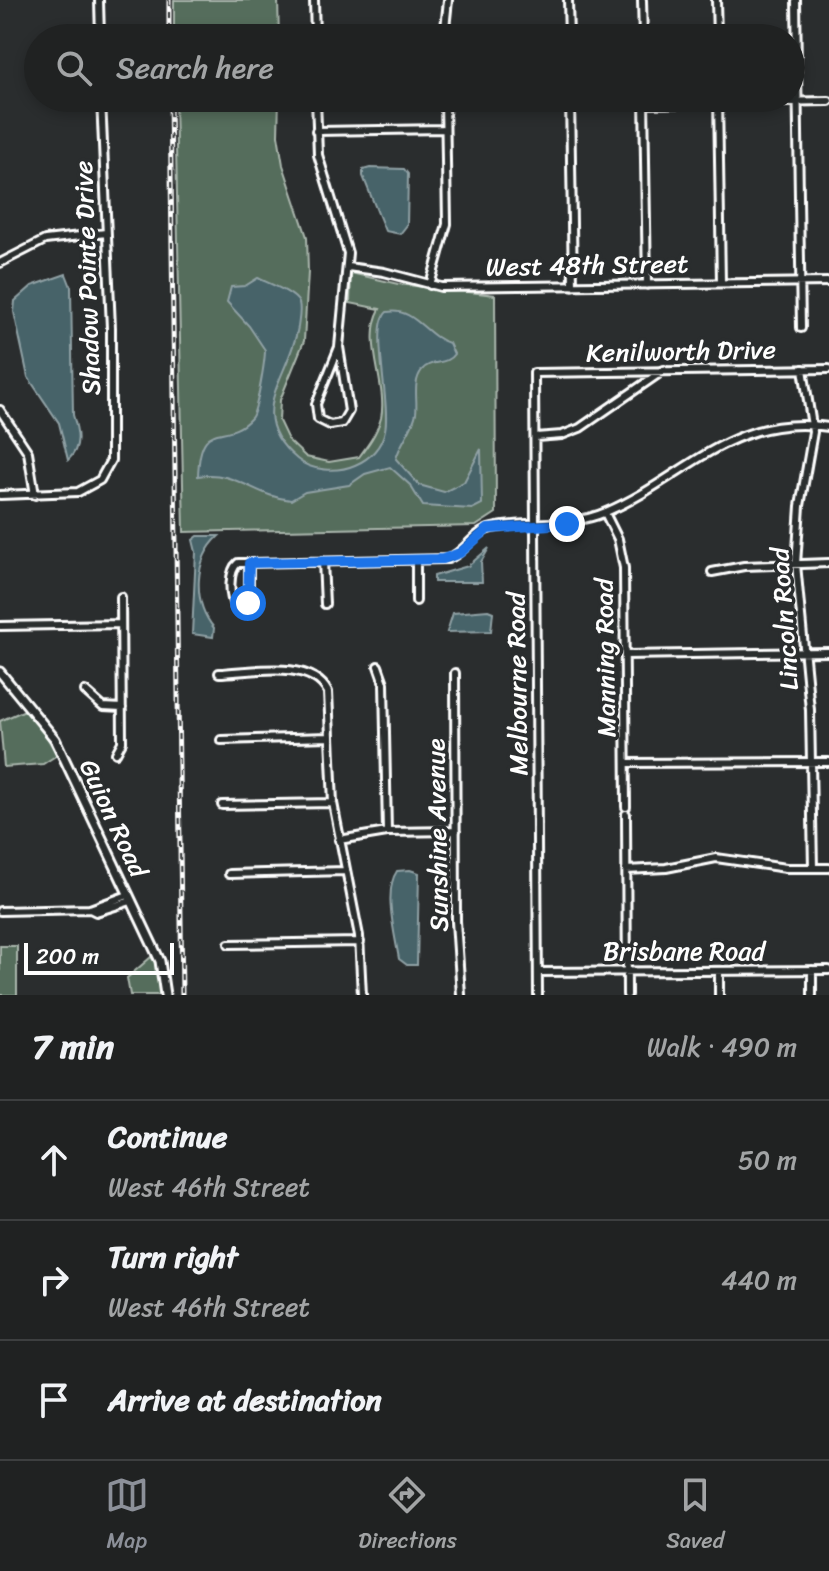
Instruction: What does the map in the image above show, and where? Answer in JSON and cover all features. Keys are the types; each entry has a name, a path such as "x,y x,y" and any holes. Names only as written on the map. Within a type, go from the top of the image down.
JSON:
{"street":[{"path":"99,0 100,24"},
{"path":"314,0 315,24"},
{"path":"445,24 448,0"},
{"path":"568,0 569,24"},
{"path":"642,0 643,24"},
{"path":"716,0 717,24"},
{"path":"796,0 796,24"},
{"path":"805,101 829,101"},
{"name":"Shadow Pointe Drive","path":"35,495 87,489 103,476 112,457 102,112"},
{"path":"316,112 318,155 347,243 348,267 339,347 315,408 318,419 330,425 341,423 349,411 339,347"},
{"path":"430,285 447,223 445,112"},
{"path":"570,112 573,286"},
{"path":"644,112 647,285"},
{"path":"718,112 721,283"},
{"path":"798,112 801,328"},
{"path":"316,131 445,129"},
{"path":"0,263 45,240 106,233"},
{"name":"West 48th Street","path":"348,267 384,272 430,285 829,282"},
{"name":"Lincoln Road","path":"803,369 813,425 798,526 796,564 810,703 813,868"},
{"name":"Kenilworth Drive","path":"534,373 829,369"},
{"path":"536,437 562,435 580,428 664,370"},
{"name":"Melbourne Road","path":"534,373 538,995"},
{"path":"0,410 29,455 35,495 0,495"},
{"path":"249,563 249,601 239,608 232,600 232,571 238,563 416,560 455,556 488,529 567,524 605,513 721,443 769,428 829,427"},
{"name":"Manning Road","path":"605,513 624,564 627,995"},
{"path":"416,560 416,601"},
{"path":"323,561 325,604"},
{"path":"712,572 744,566 829,563"},
{"path":"116,753 122,742 121,597"},
{"path":"0,626 121,624"},
{"path":"625,655 829,652"},
{"path":"378,666 384,683 387,832"},
{"path":"219,673 301,671 322,682 329,696 333,803 360,942 362,995"},
{"name":"Guion Road","path":"0,672 55,739 162,966 165,995"},
{"name":"Sunshine Avenue","path":"455,673 461,995"},
{"path":"85,691 103,707 122,708"},
{"path":"221,740 330,737"},
{"path":"626,763 829,762"},
{"path":"222,805 333,803"},
{"path":"339,840 387,832 456,831"},
{"path":"626,870 666,868 716,858 781,868 829,868"},
{"path":"229,874 346,871"},
{"path":"0,911 90,909 96,912 129,898"},
{"path":"229,944 360,942"},
{"path":"812,970 812,995"},
{"name":"Brisbane Road","path":"538,972 829,970"},
{"path":"719,971 719,995"}],"green space":[{"path":"174,0 278,0 279,24 174,24"},
{"path":"175,112 279,112 278,135 283,165 307,237 304,341 280,400 279,421 288,440 306,457 329,462 359,457 375,434 382,405 374,349 375,321 380,309 350,303 351,273 398,284 495,295 496,513 476,526 184,532"},
{"path":"25,710 39,723 57,755 43,764 4,767 0,721"},
{"path":"0,946 17,946 17,995 0,995"},
{"path":"151,957 164,975 165,995 130,995 127,978"}],"water":[{"path":"404,169 408,174 407,225 400,234 385,231 363,176 363,170"},
{"path":"66,274 71,287 73,415 78,439 68,460 59,423 28,377 14,312 15,301 32,286"},
{"path":"258,278 287,292 299,303 298,327 271,411 273,427 281,443 303,463 324,470 348,468 370,456 378,447 385,430 380,349 382,320 387,312 405,314 449,343 454,354 447,360 426,367 419,375 414,419 396,459 419,485 444,492 464,482 481,449 482,504 472,509 423,506 410,485 390,467 365,474 349,485 305,492 291,500 278,498 223,476 198,476 203,445 209,438 241,426 251,418 256,406 265,350 227,302 231,287 245,286"},
{"path":"198,536 219,536 205,556 199,580 202,605 214,628 213,637 192,634 196,552 193,540"},
{"path":"489,548 481,562 482,582 434,582 434,576 468,566"},
{"path":"493,612 491,631 447,632 453,613"},
{"path":"397,871 419,873 417,965 407,965 399,959 390,901"}],"railway":[{"path":"169,0 169,24"},
{"path":"170,112 182,995"}],"route":[{"path":"248,603 249,563 443,559 460,553 488,529 567,524"}]}
